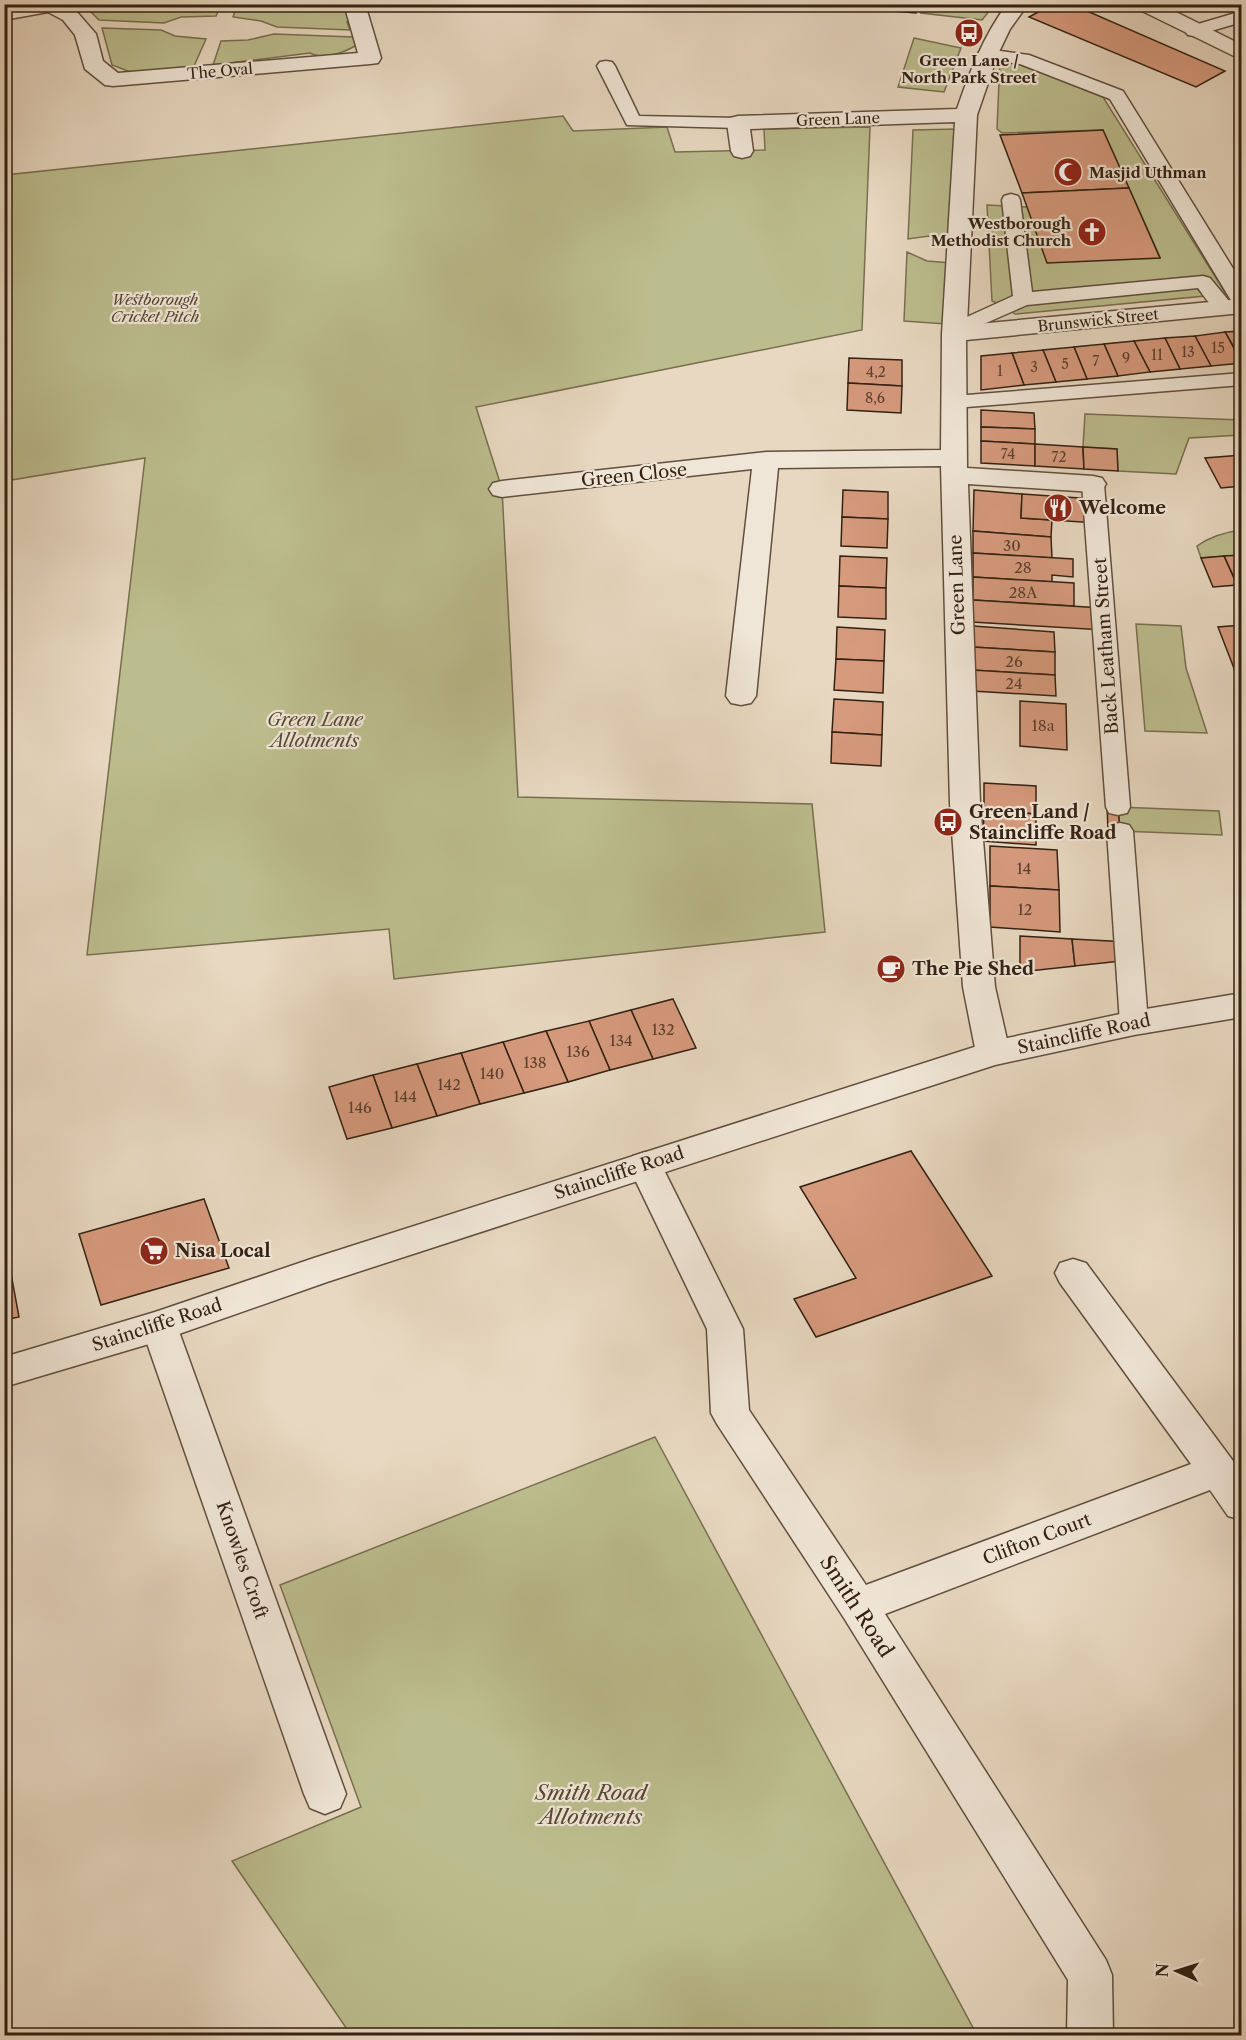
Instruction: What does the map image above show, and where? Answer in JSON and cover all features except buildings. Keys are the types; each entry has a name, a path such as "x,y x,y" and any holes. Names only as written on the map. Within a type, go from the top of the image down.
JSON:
{"street":[{"name":"The Oval","path":"4,14 54,5 70,16 85,34 93,64 113,80 370,58 354,4"},
{"name":"Green Lane","path":"993,1053 979,987 965,803 954,466 954,332 966,115 987,54 1000,28 1018,4"},
{"path":"1143,4 1242,54"},
{"name":"Green Lane","path":"738,123 966,115"},
{"path":"738,123 742,151"},
{"name":"Brunswick Street","path":"954,332 1236,305"},
{"path":"741,696 766,460"},
{"name":"Green Close","path":"502,489 766,460 954,466 1093,484"},
{"name":"Staincliffe Road","path":"4,1372 159,1326 314,1272 993,1053 1134,1023 1242,1005"},
{"name":"Smith Road","path":"645,1165 725,1329 730,1413 858,1606 1089,1975 1090,2036"},
{"path":"1073,1273 1242,1504"},
{"name":"Knowles Croft","path":"159,1326 325,1794"},
{"name":"Clifton Court","path":"858,1606 1217,1471"}],"lane":[{"path":"1194,31 1242,15"},
{"path":"987,54 1023,59 1117,96 1222,266 1236,305"},
{"path":"606,66 633,121 738,123"},
{"path":"1011,201 1023,298"},
{"path":"954,332 1023,298 1203,282 1236,305"},
{"path":"954,402 1242,379"},
{"name":"Back Leatham Street","path":"1093,484 1134,1023"}],"green space":[{"path":"90,4 221,5 216,16 181,17 164,23 99,20 86,7"},
{"path":"348,4 352,18 347,22 350,30 277,27 261,21 233,17 237,5"},
{"path":"924,4 994,5 982,20 921,13"},
{"path":"102,28 161,30 175,36 206,39 194,66 133,73 112,65"},
{"path":"274,34 354,37 355,46 327,56 310,53 213,65 221,41 248,40"},
{"path":"914,38 961,48 944,92 898,87"},
{"path":"1000,58 1021,64 1103,97 1226,294 1015,314 992,301 987,205 1027,207 1160,257 1103,130 1002,133 997,129"},
{"path":"563,116 573,131 667,127 675,152 765,150 764,129 870,127 862,330 476,407 502,489 518,797 812,804 825,932 394,979 389,929 87,955 145,458 5,481 5,175"},
{"path":"958,129 952,239 929,236 908,239 913,130"},
{"path":"907,252 927,261 951,263 946,324 904,321"},
{"path":"1085,414 1241,420 1241,435 1189,438 1176,474 1118,471 1117,449 1083,447"},
{"path":"1241,530 1241,555 1201,558 1197,546 1218,535"},
{"path":"1136,624 1181,626 1186,668 1207,733 1145,731"},
{"path":"1118,807 1219,811 1222,835 1120,831"},
{"name":"Smith Road Allotments","path":"655,1437 977,2035 351,2035 232,1861 361,1807 280,1585"}],"place":[{"name":"Green Lane / North Park Street","path":"969,33"},
{"name":"Masjid Uthman","path":"1068,172"},
{"name":"Westborough Methodist Church","path":"1092,232"},
{"name":"Welcome","path":"1058,508"},
{"name":"Green Land / Staincliffe Road","path":"948,822"},
{"name":"The Pie Shed","path":"891,969"},
{"name":"Nisa Local","path":"154,1251"}],"park label":[{"name":"Westborough Cricket Pitch","path":"155,308"},
{"name":"Green Lane Allotments","path":"315,730"}]}
